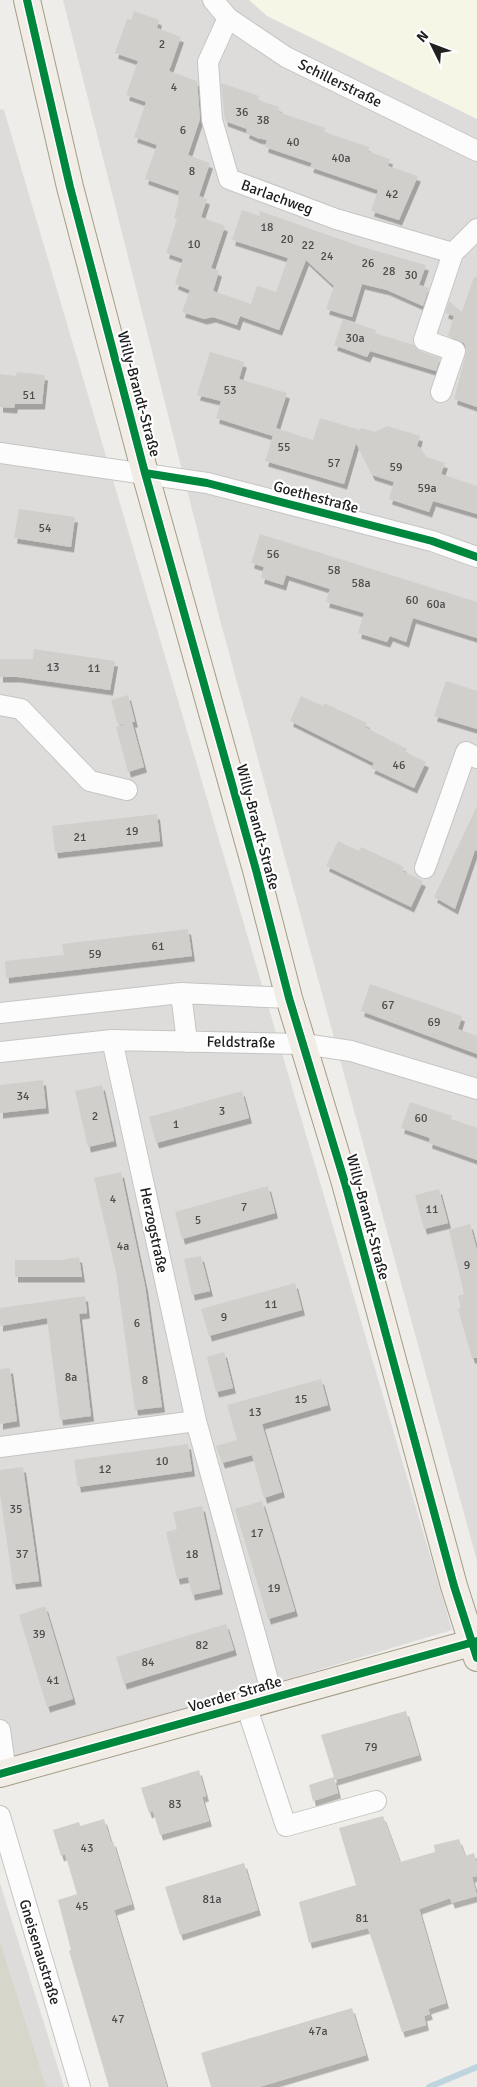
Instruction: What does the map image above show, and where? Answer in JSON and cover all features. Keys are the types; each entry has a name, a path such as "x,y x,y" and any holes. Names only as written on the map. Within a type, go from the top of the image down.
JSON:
{"main road":[{"name":"Willy-Brandt-Straße","path":"31,5 70,187 145,473 256,870 289,998 345,1182 451,1577 475,1647"},
{"name":"Voerder Straße","path":"3,1773 272,1698 475,1647"}],"street":[{"name":"Schillerstraße","path":"212,0 228,18 286,58 477,151"},
{"name":"Barlachweg","path":"228,18 208,62 212,120 229,179 336,219 454,253"},
{"path":"442,392 455,351 424,340 454,253 477,229"},
{"name":"Goethestraße","path":"0,453 207,483 432,541 477,557"},
{"path":"0,705 21,709 90,781 127,790"},
{"path":"425,868 466,752 477,758"},
{"path":"0,1013 181,993 289,998"},
{"path":"181,993 187,1042"},
{"name":"Feldstraße","path":"0,1052 112,1040 304,1044 351,1051 477,1089"},
{"name":"Herzogstraße","path":"112,1040 196,1420 272,1698"},
{"path":"0,1446 196,1420"},
{"path":"246,1705 286,1826 376,1801"},
{"path":"0,1730 3,1773"},
{"name":"Gneisenaustraße","path":"0,1816 80,2087"}],"shaded area":[{"path":"63,0 477,0 477,1561 220,620"},
{"path":"249,0 477,0 477,119 267,16"},
{"path":"0,109 4,110 452,1630 0,1765"},
{"path":"0,1883 64,2087 0,2087"},
{"path":"0,1942 46,2087 0,2087"}],"building":[{"path":"134,11 159,20 157,28 181,37 169,71 197,81 200,119 188,155 210,163 199,196 207,199 201,217 225,226 211,268 219,271 213,291 251,304 257,286 276,292 288,258 232,240 242,210 259,216 260,211 359,246 426,265 419,285 429,288 423,306 387,290 362,284 352,317 326,309 334,286 306,260 279,330 240,316 237,325 213,317 204,319 182,312 190,290 175,284 183,259 166,253 177,219 174,218 179,191 145,179 157,145 134,137 146,102 126,95 138,61 115,53 127,19 131,20"},
{"path":"221,83 259,96 258,100 279,107 278,112 325,128 324,132 369,147 369,152 390,159 388,166 418,176 399,220 371,211 378,190 310,167 312,163 265,147 267,140 257,138 246,133 247,129 225,121"},
{"path":"474,277 477,277 477,407 454,399 467,349 464,343 448,336 454,316 445,313 449,301 462,312"},
{"path":"343,319 376,330 375,333 414,345 420,351 440,358 436,371 370,351 367,357 334,345"},
{"path":"210,352 244,362 239,379 287,393 276,428 313,440 320,418 360,430 361,428 375,432 387,426 420,436 417,446 421,448 426,457 445,463 441,474 477,486 477,514 433,501 429,512 389,499 394,482 372,475 356,443 344,484 265,461 273,436 216,418 221,401 197,395"},
{"path":"17,372 45,375 42,404 15,404 14,408 0,407 0,374 16,376"},
{"path":"19,509 75,517 71,547 14,538"},
{"path":"260,534 477,602 477,638 413,618 406,642 390,636 387,642 358,633 364,613 326,602 330,589 286,575 283,585 261,578 264,567 251,563"},
{"path":"34,649 115,661 110,690 18,677 0,677 0,659 33,659"},
{"path":"446,681 477,691 477,729 434,716"},
{"path":"128,695 135,722 132,722 144,767 128,772 116,727 127,724 118,725 111,700"},
{"path":"301,696 323,706 324,703 367,723 365,727 407,749 405,752 426,762 414,788 371,768 374,763 290,721"},
{"path":"477,806 477,851 475,850 455,909 434,897"},
{"path":"157,814 160,841 55,853 52,826"},
{"path":"338,841 359,851 361,847 404,867 402,871 423,881 411,907 326,866"},
{"path":"188,929 192,956 6,978 5,961 64,955 62,944"},
{"path":"370,984 462,1016 458,1029 477,1036 477,1054 361,1011"},
{"path":"43,1080 46,1108 0,1113 0,1085"},
{"path":"102,1085 114,1141 88,1147 75,1091"},
{"path":"242,1091 249,1118 156,1143 149,1117"},
{"path":"410,1102 452,1116 451,1119 477,1128 477,1160 429,1143 430,1138 401,1128"},
{"path":"121,1172 145,1286 162,1407 135,1410 116,1272 94,1178"},
{"path":"268,1186 275,1213 182,1239 175,1212"},
{"path":"439,1189 448,1223 424,1229 415,1195"},
{"path":"470,1224 477,1250 477,1358 472,1358 458,1309 461,1308 458,1296 464,1294 449,1230"},
{"path":"201,1256 210,1291 192,1295 184,1259"},
{"path":"79,1257 82,1277 15,1277 15,1260 61,1260"},
{"path":"295,1283 302,1310 209,1336 201,1309"},
{"path":"85,1296 87,1313 79,1314 91,1416 60,1420 47,1318 0,1326 0,1308"},
{"path":"224,1352 233,1388 216,1392 207,1357"},
{"path":"10,1368 17,1421 0,1424 0,1369"},
{"path":"321,1379 328,1405 262,1424 282,1492 264,1498 252,1455 222,1463 216,1446 237,1440 227,1405"},
{"path":"188,1444 192,1471 78,1487 74,1460"},
{"path":"23,1467 39,1581 13,1584 0,1494 0,1470"},
{"path":"262,1501 295,1611 268,1619 235,1509"},
{"path":"202,1506 220,1589 192,1595 188,1577 177,1579 166,1532 177,1529 173,1512"},
{"path":"45,1606 73,1699 47,1707 19,1615"},
{"path":"226,1624 234,1650 124,1684 116,1657"},
{"path":"406,1711 419,1755 335,1780 321,1735"},
{"path":"199,1770 206,1796 202,1797 209,1821 160,1835 153,1811 149,1813 141,1788"},
{"path":"334,1777 338,1793 313,1801 309,1785"},
{"path":"383,1816 400,1862 435,1852 434,1845 459,1839 465,1856 474,1853 477,1864 477,1876 472,1877 477,1896 452,1903 450,1898 419,1909 446,2003 428,2009 430,2014 424,2016 426,2025 402,2032 368,1928 309,1943 299,1902 356,1885 339,1828"},
{"path":"104,1819 111,1842 113,1841 132,1904 114,1910 167,2087 109,2087 69,1951 71,1950 58,1900 77,1894 65,1854 61,1856 53,1830 79,1822 80,1826"},
{"path":"244,1863 258,1910 180,1935 165,1887"},
{"path":"352,2008 366,2055 259,2087 211,2087 201,2053"}],"waterway":[{"path":"429,2087 477,2067"}],"cycle path":[{"path":"27,0 70,187 145,473 256,870 289,998 345,1183 454,1586 477,1658"},
{"path":"145,473 207,483 432,541 477,557"},
{"path":"0,1774 477,1641"}]}
